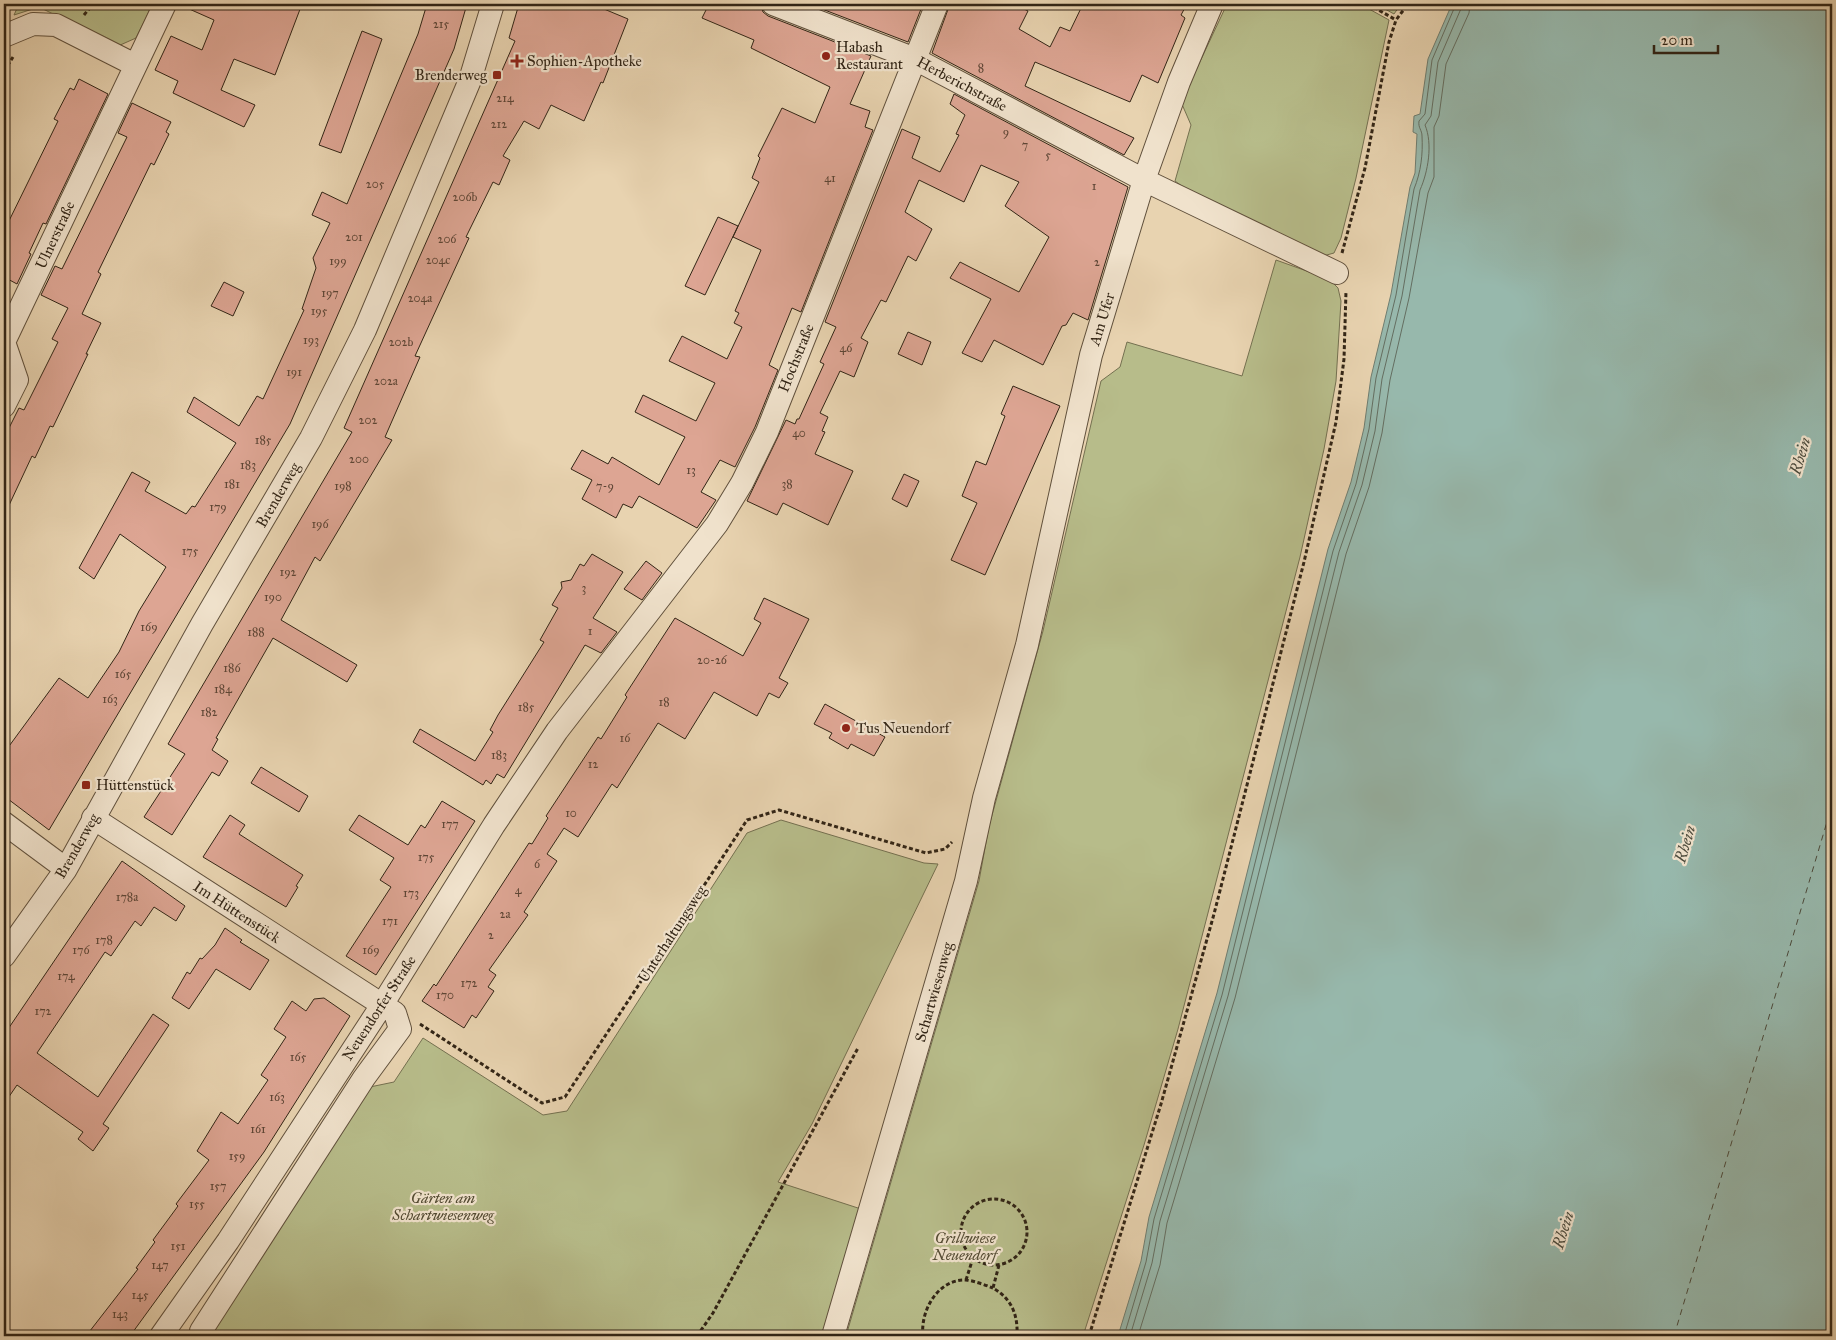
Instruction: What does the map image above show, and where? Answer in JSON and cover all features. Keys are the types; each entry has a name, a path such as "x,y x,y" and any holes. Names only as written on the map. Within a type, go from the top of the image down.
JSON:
{"street":[{"name":"Ulnerstraße","path":"4,406 16,380 4,342 135,65 166,4"},
{"name":"Brenderweg","path":"4,956 66,869 202,624 311,438 365,330 470,80 493,4"},
{"name":"Herberichstraße","path":"773,4 915,59 1144,180 1337,273"},
{"name":"Hochstraße","path":"596,680 717,524 742,483 767,432 937,4"},
{"name":"Am Ufer","path":"1027,645 1091,355 1144,180 1179,82 1212,4"},
{"path":"4,36 33,24 56,25 135,65"},
{"name":"Schartwiesenweg","path":"833,1336 905,1095 1027,645"},
{"name":"Neuendorfer Straße","path":"161,1336 388,1009 494,826 557,731 596,680"},
{"name":"Im Hüttenstück","path":"93,818 388,1009"},
{"path":"4,823 66,869"},
{"path":"201,1336 201,1331 364,1078 400,1029 388,1009"}],"path":[{"path":"1368,4 1396,20"},
{"path":"1089,1336 1174,1058 1304,562 1336,422 1347,295 1344,282 1337,273 1365,168 1389,42 1396,20 1408,4"},
{"name":"Unterhaltungsweg","path":"388,1009 416,1021 542,1103 565,1097 746,820 779,810 926,852 946,849 956,834"},
{"path":"697,1336 713,1313 858,1048"},
{"path":"988,1200 1000,1200 1018,1210 1026,1228 1023,1248 1009,1262 999,1265 973,1258 962,1244 960,1232 963,1221 969,1211 977,1204 988,1200"},
{"path":"966,1280 973,1258"},
{"path":"993,1288 999,1265"},
{"path":"924,1336 922,1327 925,1311 933,1298 944,1287 966,1280 993,1288 1003,1294 1013,1306 1018,1321 1017,1336"}],"green space":[{"path":"19,4 153,4 136,38 118,46 39,7 14,15"},
{"path":"1227,4 1360,4 1389,20 1356,178 1341,238 1334,253 1323,256 1197,197 1175,181 1191,125 1181,102"},
{"path":"1376,4 1401,4 1394,14"},
{"name":"Grillwiese Neuendorf","path":"1276,260 1329,279 1338,288 1341,301 1336,381 1324,449 1300,557 1178,1029 1144,1145 1083,1336 846,1336 979,881 989,826 1043,631 1101,381 1120,367 1127,342 1242,376"},
{"name":"Gärten am Schartwiesenweg","path":"781,820 924,863 938,864 812,1124 778,1182 861,1209 823,1336 204,1336 365,1088 394,1082 423,1038 543,1115 567,1111 747,833"}],"water":[{"name":"Rhein","path":"1452,4 1832,4 1832,1336 1118,1336 1141,1261 1149,1217 1217,993 1328,549 1351,482 1364,428 1371,377 1391,294 1410,187 1415,173 1417,134 1413,132 1414,116 1420,114 1428,59"}],"building":[{"path":"178,4 302,4 275,75 234,59 221,90 255,105 244,127 173,93 178,81 155,70 171,36 202,50 214,20"},
{"path":"427,4 467,4 454,49 290,424 49,830 4,796 4,753 59,678 88,698 119,652 139,611 166,567 120,534 94,579 79,568 132,472 150,482 145,491 186,514 192,506 195,507 236,443 187,412 194,397 239,426 257,396 263,399 304,310 302,309 316,268 313,258 330,223 312,215 322,192 347,204 418,34"},
{"path":"519,4 592,4 628,19 603,83 601,82 584,121 551,105 539,129 524,121 503,156 510,160 499,185 493,182 466,237 469,238 415,356 420,357 385,437 392,440 320,561 315,557 281,620 357,665 347,682 273,638 216,738 218,739 212,750 228,761 219,776 212,772 172,835 144,817 185,754 168,744 352,432 344,428 515,41 509,38"},
{"path":"709,4 760,4 763,12 768,16 871,56 850,104 870,111 865,127 873,130 801,312 792,308 769,365 778,370 755,427 735,467 720,460 701,492 716,500 697,528 639,496 632,508 623,504 616,518 582,499 592,480 571,469 582,450 608,464 612,457 659,485 685,437 635,412 643,395 696,421 715,383 669,361 682,336 727,359 742,327 734,323 739,313 735,311 761,250 733,237 759,182 752,178 760,158 758,156 782,108 815,123 830,87 751,48 754,40 702,18"},
{"path":"809,4 923,4 908,42"},
{"path":"950,4 1014,4 1028,11 1019,29 1050,47 1060,27 1070,31 1083,4 1187,4 1181,15 1185,18 1158,83 1142,75 1130,102 1035,62 1025,86 1134,138 1124,155 932,53"},
{"path":"362,31 382,39 341,153 319,145"},
{"path":"79,79 108,94 46,224 43,223 17,284 4,277 4,231 58,121 54,119 70,88 74,90"},
{"path":"954,94 1128,187 1088,320 1073,313 1066,325 1062,326 1043,365 994,340 982,362 962,353 991,299 950,278 960,262 1019,292 1049,237 1005,206 1019,182 981,165 964,202 919,180 905,212 932,229 916,261 908,256 886,302 881,300 861,338 868,342 854,377 840,371 820,413 828,417 822,431 825,432 815,454 853,471 828,525 783,503 777,515 747,501 786,420 795,424 797,419 799,419 824,364 820,362 836,327 825,322 902,129 920,137 912,158 940,172 959,135 956,134 965,115 950,104"},
{"path":"132,103 171,122 166,132 169,134 154,165 151,163 98,272 101,274 82,314 101,323 86,354 88,354 53,427 50,426 35,458 32,456 4,516 4,438 19,408 24,410 58,342 52,339 68,308 41,295 55,266 62,269 127,137 118,133"},
{"path":"718,217 738,226 705,295 685,286"},
{"path":"224,282 244,292 233,316 211,306"},
{"path":"908,332 931,342 922,365 898,354"},
{"path":"1013,386 1060,406 985,575 951,560 977,503 962,496 976,461 986,465 1005,416 1001,414"},
{"path":"904,474 919,481 907,507 892,499"},
{"path":"592,554 623,572 593,618 617,632 601,653 585,645 504,778 497,774 491,784 486,780 483,785 413,742 420,729 475,761 493,732 490,730 498,715 544,642 540,640 558,608 552,605 562,588 561,582 571,580 580,564 584,566"},
{"path":"646,561 662,573 642,600 624,589"},
{"path":"764,598 809,619 779,678 788,683 779,698 769,693 757,716 714,692 685,739 658,723 617,788 612,784 578,837 564,828 547,854 557,861 524,912 528,915 489,970 496,975 488,987 494,991 476,1018 472,1015 464,1028 422,1001 434,984 436,986 529,843 532,844 548,818 546,816 598,737 601,739 627,697 625,695 675,618 743,656 761,623 754,619"},
{"name":"Tus Neuendorf","path":"825,704 885,737 874,756 851,744 848,749 829,738 832,733 814,724"},
{"path":"261,767 308,796 299,812 251,783"},
{"path":"442,801 475,821 376,975 346,956 391,887 380,880 394,858 349,830 359,815 408,845 421,825 425,828"},
{"path":"230,815 245,825 239,834 303,875 286,907 203,857"},
{"path":"122,861 185,906 176,921 154,907 141,926 135,921 111,956 105,952 37,1053 98,1097 153,1014 169,1025 103,1124 109,1128 93,1151 78,1139 83,1132 17,1085 4,1104 4,1035"},
{"path":"225,928 242,940 240,942 269,960 250,990 216,969 189,1009 172,998 187,972 190,974 200,958 202,959 215,945"},
{"path":"324,998 350,1016 264,1152 130,1336 86,1336 138,1269 136,1268 155,1242 153,1240 178,1206 176,1204 209,1160 197,1151 221,1112 238,1124 268,1080 261,1075 286,1037 274,1029 292,1001 306,1011 314,999"}],"ferry route":[{"path":"1674,1336 1832,805"}],"place":[{"name":"Habash Restaurant","path":"826,56"},
{"name":"Sophien-Apotheke","path":"517,61"},
{"name":"Brenderweg","path":"497,75"},
{"name":"Tus Neuendorf","path":"846,728"},
{"name":"Hüttenstück","path":"86,785"}]}
